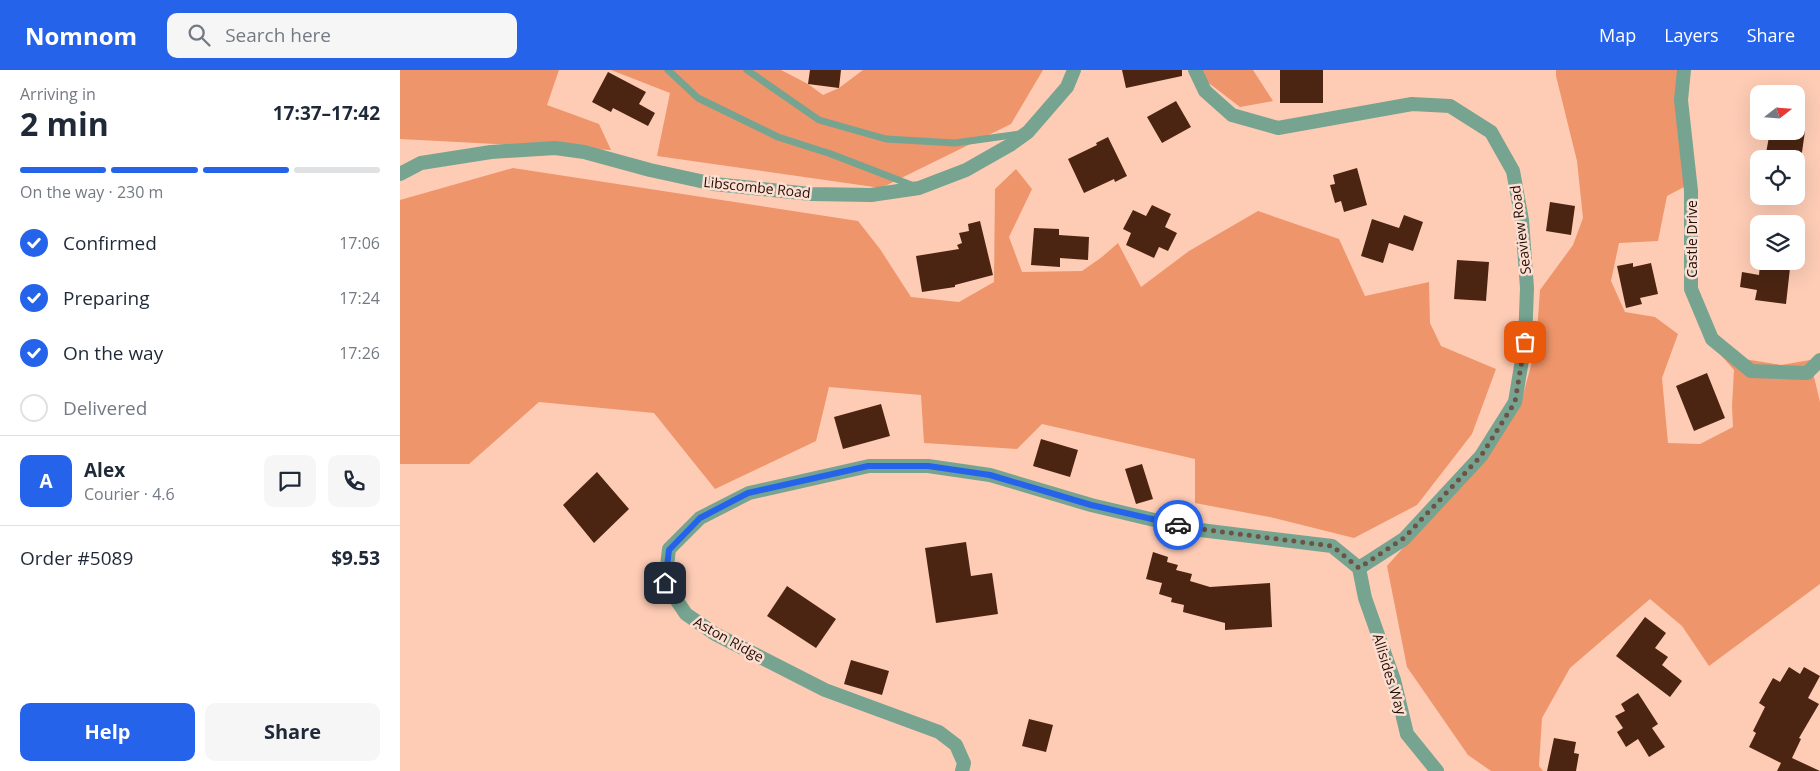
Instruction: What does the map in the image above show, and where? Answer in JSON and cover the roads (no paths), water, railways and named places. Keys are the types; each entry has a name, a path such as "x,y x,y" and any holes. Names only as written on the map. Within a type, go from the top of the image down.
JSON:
{"street":[{"name":"Libscombe Road","path":"400,174 421,163 491,152 555,148 584,152 650,170 714,184 811,194 862,195 919,188 966,170 1010,145 1028,132 1067,87 1074,70"},
{"name":"Seaview Road","path":"1195,70 1205,91 1232,115 1278,128 1412,104 1450,106 1492,132 1513,171 1522,220 1527,288 1525,342 1515,402 1481,456 1404,538 1359,568"},
{"name":"Castle Drive","path":"1684,70 1682,100 1691,191 1691,290 1712,339 1751,371 1807,373 1820,360"},
{"name":"Aston Ridge","path":"962,771 964,763 956,745 939,732 825,690 715,634 686,614 665,583 669,550 700,518 748,493 868,466 928,466 990,475 1091,505 1192,528 1332,546 1359,568"},
{"name":"Allisides Way","path":"1359,568 1365,598 1394,680 1407,734 1437,771"}],"lane":[{"path":"668,70 698,98 778,137 831,154 919,188"},
{"path":"746,70 819,120 886,139 955,142 1028,132"}]}
